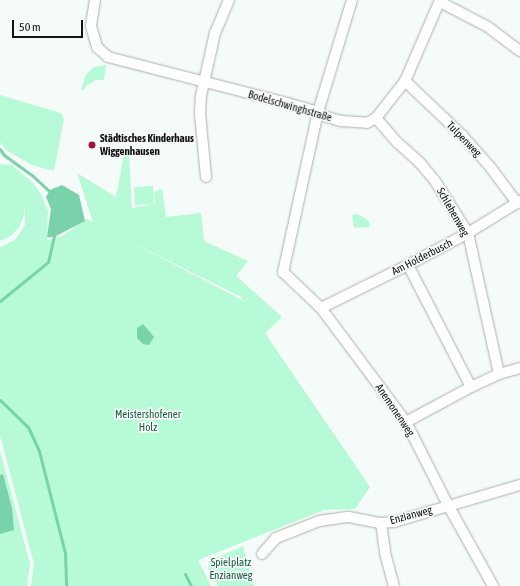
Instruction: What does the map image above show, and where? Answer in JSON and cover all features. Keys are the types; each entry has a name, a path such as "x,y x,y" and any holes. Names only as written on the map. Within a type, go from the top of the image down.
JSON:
{"street":[{"name":"Bodelschwinghstraße","path":"93,0 91,26 97,47 108,57 318,112 327,117 341,121 367,123 376,118"},
{"path":"206,177 200,114 204,82 215,34 229,0"},
{"path":"318,112 352,0"},
{"path":"376,118 405,81 440,1 488,27 520,51"},
{"name":"Tulpenweg","path":"405,81 462,135 519,202"},
{"name":"Anemonenweg","path":"318,112 283,272 320,308 406,422 448,505 493,586"},
{"name":"Schlehenweg","path":"376,118 398,143 420,162 435,181 468,233 499,374"},
{"name":"Am Holderbusch","path":"320,308 408,265 468,233 519,202"},
{"path":"408,265 471,387"},
{"path":"406,422 471,387 499,374 520,368"},
{"name":"Enzianweg","path":"262,554 276,538 319,521 349,517 381,523 394,522 448,505 519,488"},
{"path":"381,523 385,553 394,586"}],"green space":[{"path":"106,65 104,80 96,80 87,85 84,90 81,90 86,74 94,67"},
{"path":"0,95 61,113 64,119 54,171 32,165 6,150 0,142"},
{"name":"Meistershofener Holz","path":"129,153 132,208 155,204 154,192 162,189 166,217 201,213 204,241 248,261 236,276 282,317 265,333 370,487 355,509 324,510 198,560 211,586 31,586 34,564 0,435 0,247 15,240 25,225 25,204 24,215 19,227 11,236 0,241 0,164 12,165 33,183 41,194 48,211 47,240 62,236 87,219 93,222 77,173 116,197 124,154","holes":["125,239 241,297 245,304 242,300"]},
{"path":"153,186 154,204 135,205 134,187"},
{"path":"358,214 369,221 370,227 354,228 352,215"},
{"path":"0,451 30,564 27,586 0,586"},
{"name":"Spielplatz Enzianweg","path":"243,546 254,586 218,586 208,568 209,561"}],"shaded area":[{"path":"62,185 79,195 85,221 54,237 47,237 51,209 46,197 50,190"},
{"path":"143,324 154,337 149,345 143,344 137,338 137,328"},
{"path":"3,474 12,508 14,530 0,534 0,475"}],"waterway":[{"path":"0,149 4,155 33,176 52,194"},
{"path":"0,301 48,262 54,235"},
{"path":"0,400 28,427 39,451 65,553 66,586"},
{"path":"185,574 191,586"}],"place":[{"name":"Städtisches Kinderhaus Wiggenhausen","path":"92,145"}]}
